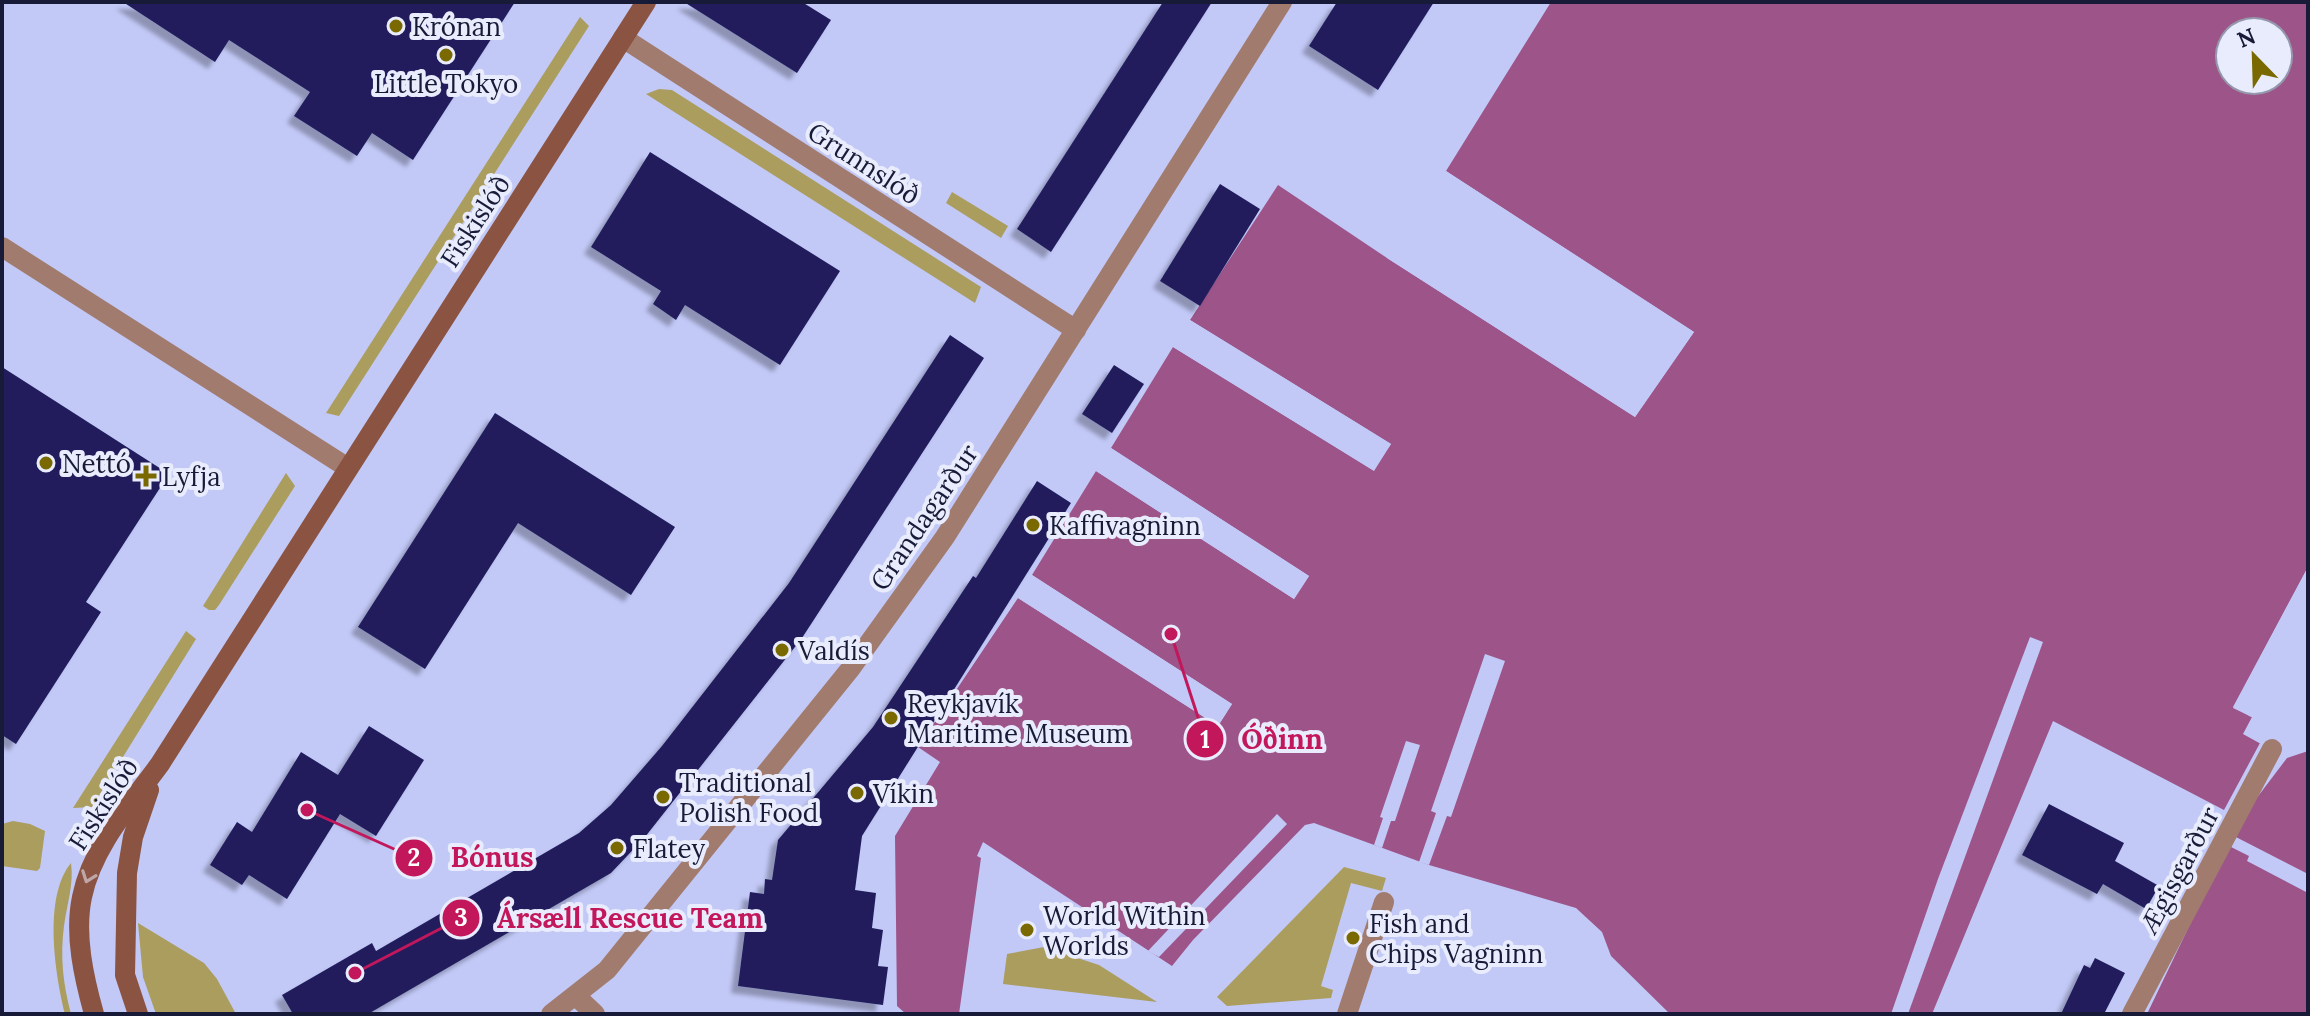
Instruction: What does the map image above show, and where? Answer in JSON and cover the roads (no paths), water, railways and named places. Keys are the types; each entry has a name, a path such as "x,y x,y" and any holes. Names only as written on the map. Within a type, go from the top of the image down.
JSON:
{"street":[{"name":"Fiskislóð","path":"94,1014 80,936 81,897 103,844 160,764 646,2"},
{"name":"Grandagarður","path":"551,1014 607,970 851,668 945,537 1282,2"},
{"name":"Grunnslóð","path":"623,38 1076,330"},
{"path":"2,247 348,468"},
{"name":"Ægisgarður","path":"2132,1014 2272,749"},
{"name":"Fiskislóð","path":"138,1014 125,975 127,873 133,837 160,764"},
{"path":"1347,1014 1384,902"},
{"path":"576,996 595,1014"}],"place":[{"name":"Krónan","path":"396,26"},
{"name":"Little Tokyo","path":"446,55"},
{"name":"Nettó","path":"46,463"},
{"name":"Lyfja","path":"146,476"},
{"name":"Kaffivagninn","path":"1033,525"},
{"name":"Óðinn","path":"1171,634"},
{"name":"Valdís","path":"782,650"},
{"name":"Reykjavík Maritime Museum","path":"891,718"},
{"name":"Víkin","path":"857,793"},
{"name":"Traditional Polish Food","path":"663,797"},
{"name":"Bónus","path":"307,810"},
{"name":"Flatey","path":"617,848"},
{"name":"World Within Worlds","path":"1027,930"},
{"name":"Fish and Chips Vagninn","path":"1353,938"},
{"name":"Ársæll Rescue Team","path":"355,973"}]}
